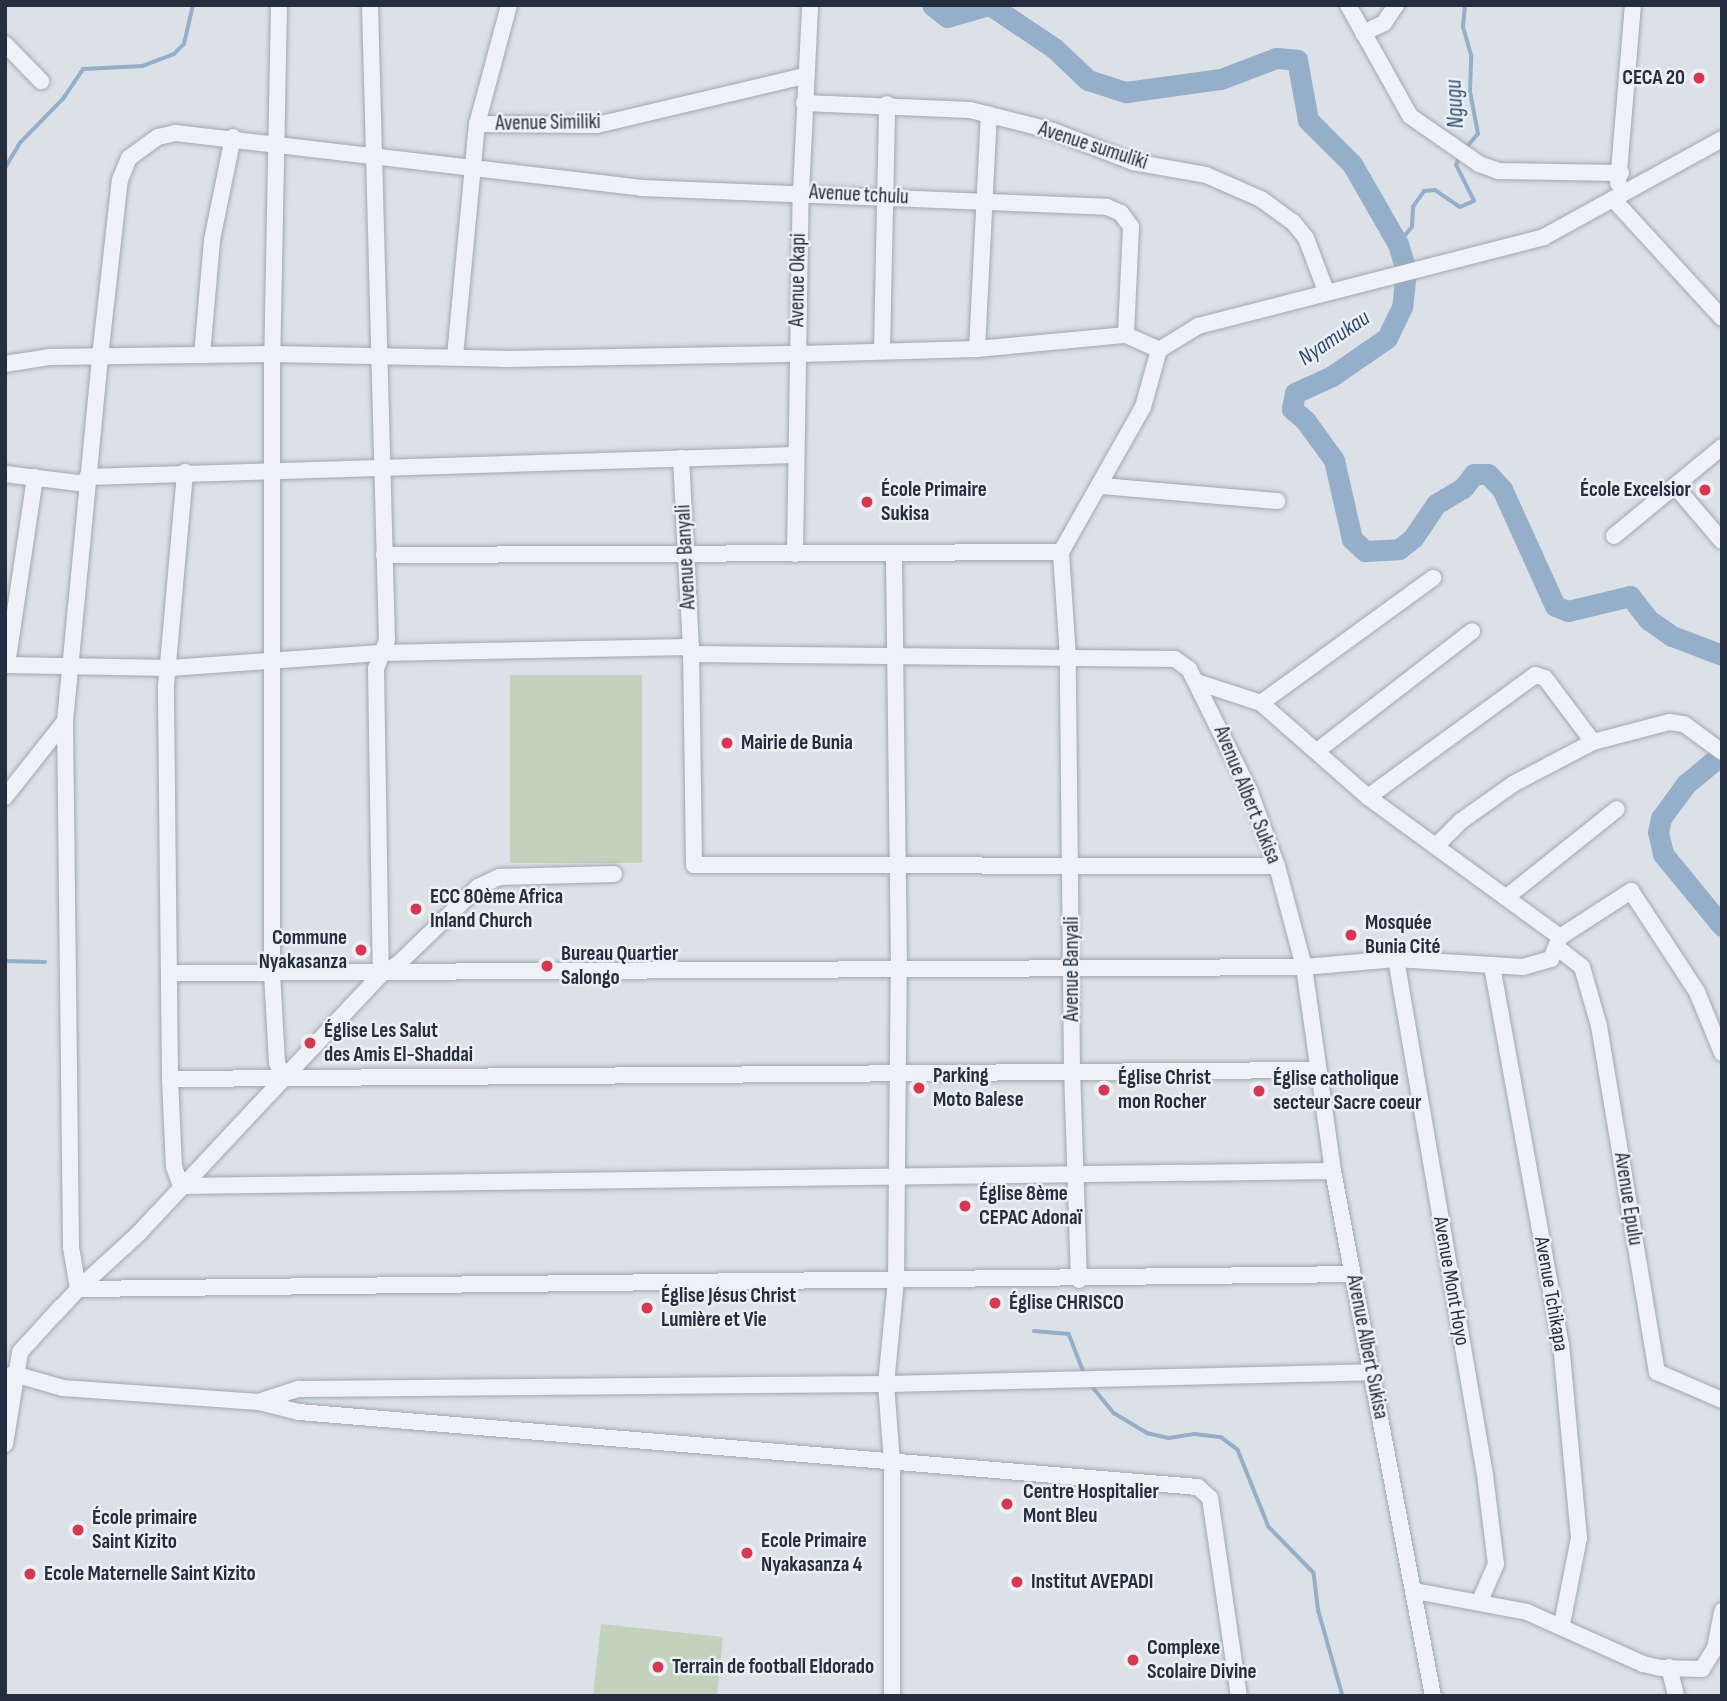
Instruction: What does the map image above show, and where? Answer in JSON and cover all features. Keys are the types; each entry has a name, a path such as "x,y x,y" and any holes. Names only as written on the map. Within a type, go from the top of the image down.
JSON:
{"street":[{"path":"279,5 272,354 272,973 278,1063 284,1079"},
{"path":"370,5 380,469 387,640 379,653 376,682 381,974"},
{"path":"477,124 509,5"},
{"name":"Avenue Okapi","path":"795,554 795,455 801,354 797,342 801,192 810,5"},
{"path":"1348,5 1410,116 1463,150 1498,171 1621,173"},
{"path":"1363,33 1384,23 1396,5"},
{"path":"1613,199 1621,173 1633,5"},
{"path":"5,44 41,80"},
{"name":"Avenue Similiki","path":"456,356 477,124 597,125 805,76"},
{"name":"Avenue sumuliki","path":"804,103 887,104 989,114 1053,131 1133,162 1206,175 1261,199 1306,238 1326,291"},
{"path":"882,350 887,104"},
{"path":"977,349 989,114"},
{"name":"Avenue tchulu","path":"78,1289 71,1247 65,721 86,481 120,180 129,158 158,137 175,133 233,137 641,188 887,195 985,203 1107,207 1121,213 1131,227 1126,335"},
{"path":"202,355 202,310 212,240 233,137"},
{"path":"1068,658 1061,552 1101,486 1143,407 1159,350 1198,326 1544,237 1722,139"},
{"path":"1613,199 1722,318"},
{"path":"5,364 100,356 801,354 977,349 1126,335 1159,350"},
{"path":"1614,536 1722,447"},
{"path":"5,474 86,481 185,472 380,469 795,455"},
{"name":"Avenue Banyali","path":"681,458 691,650 694,866 898,865"},
{"path":"181,1186 174,1167 170,1079 166,687 170,668 185,472"},
{"path":"6,665 35,477"},
{"path":"1101,486 1277,501"},
{"path":"1675,486 1722,541"},
{"path":"384,555 686,557 1061,552"},
{"path":"892,1696 892,1462 886,1384 896,1282 894,1178 899,968 894,554"},
{"path":"1198,682 1261,703 1433,578"},
{"path":"1317,751 1472,631"},
{"name":"Avenue Albert Sukisa","path":"6,665 70,670 170,668 274,664 379,653 691,650 895,657 1175,659 1198,682 1250,792 1277,866 1304,967 1316,1070 1352,1275 1415,1591 1433,1696"},
{"name":"Avenue Banyali","path":"1068,658 1074,967 1072,1069 1079,1280"},
{"path":"1368,797 1535,675 1545,678 1593,742"},
{"name":"Avenue Epulu","path":"1261,703 1368,797 1508,896 1582,967 1599,1026 1657,1372 1722,1400"},
{"path":"5,797 65,721"},
{"path":"1437,845 1461,821 1513,784 1593,742 1668,722 1684,724 1717,749"},
{"path":"1508,896 1525,877 1617,809"},
{"path":"898,865 1277,866"},
{"path":"5,1444 8,1371 20,1352 78,1289 139,1233 381,974 398,964 478,887 499,877 614,874"},
{"path":"171,973 381,974 1304,967 1396,959 1454,960 1492,966 1538,965 1551,960 1559,943 1632,891 1697,992 1722,1053"},
{"name":"Avenue Mont Hoyo","path":"1396,959 1485,1475 1496,1564 1480,1601"},
{"name":"Avenue Tchikapa","path":"1492,966 1561,1344 1579,1538 1562,1624"},
{"path":"170,1079 896,1075 1072,1069 1316,1070"},
{"path":"181,1186 1334,1171"},
{"path":"78,1289 1352,1275"},
{"path":"8,1371 62,1388 259,1402 299,1412 1198,1487 1210,1498 1239,1696"},
{"path":"259,1402 299,1389 886,1384 1373,1373"},
{"path":"1415,1591 1480,1601 1562,1624 1643,1664 1669,1667 1702,1669 1709,1662 1722,1611"},
{"path":"1669,1667 1674,1691"}],"green space":[{"path":"510,675 642,675 642,863 510,863"},
{"name":"Terrain de football Eldorado","path":"601,1624 723,1637 717,1696 593,1696"}],"waterway":[{"path":"5,168 20,143 63,99 83,69 143,66 174,54 184,44 193,5"},
{"name":"Nyamukau","path":"932,5 947,17 989,5"},
{"name":"Nyamukau","path":"990,5 1054,48 1088,80 1126,92 1221,79 1276,58 1297,60 1308,120 1352,164 1398,244 1406,271 1402,307 1387,338 1332,376 1295,393 1292,409 1305,420 1334,460 1352,539 1365,551 1399,549 1413,538 1436,504 1463,488 1474,474 1488,474 1502,489 1555,606 1568,611 1630,596 1649,620 1672,636 1722,655"},
{"name":"Ngugu","path":"1464,150 1478,134 1470,92 1471,55 1463,27 1465,5"},
{"name":"Ngugu","path":"1398,244 1412,227 1413,207 1424,191 1435,190 1460,207 1474,201 1456,165 1460,156"},
{"name":"Nyamukau","path":"1722,754 1686,784 1661,818 1658,832 1663,854 1722,926"},
{"path":"5,961 45,962"},
{"path":"1034,1331 1069,1334 1085,1375"},
{"path":"1092,1386 1114,1413 1147,1433 1169,1438 1195,1434 1221,1437 1238,1450 1269,1527 1314,1573 1319,1612 1343,1696"}],"place":[{"name":"CECA 20","path":"1699,78"},
{"name":"École Excelsior","path":"1705,490"},
{"name":"École Primaire Sukisa","path":"867,502"},
{"name":"Mairie de Bunia","path":"727,743"},
{"name":"ECC 80ème Africa Inland Church","path":"416,909"},
{"name":"Mosquée Bunia Cité","path":"1351,935"},
{"name":"Commune Nyakasanza","path":"361,950"},
{"name":"Bureau Quartier Salongo","path":"547,966"},
{"name":"Église Les Salut des Amis El-Shaddai","path":"310,1043"},
{"name":"Parking Moto Balese","path":"919,1088"},
{"name":"Église Christ mon Rocher","path":"1104,1090"},
{"name":"Église catholique secteur Sacre coeur","path":"1259,1091"},
{"name":"Église 8ème CEPAC Adonaï","path":"965,1206"},
{"name":"Église CHRISCO","path":"995,1303"},
{"name":"Église Jésus Christ Lumière et Vie","path":"647,1308"},
{"name":"Centre Hospitalier Mont Bleu","path":"1007,1504"},
{"name":"École primaire Saint Kizito","path":"78,1530"},
{"name":"Ecole Primaire Nyakasanza 4","path":"747,1553"},
{"name":"Ecole Maternelle Saint Kizito","path":"30,1574"},
{"name":"Institut AVEPADI","path":"1017,1582"},
{"name":"Complexe Scolaire Divine","path":"1133,1660"},
{"name":"Terrain de football Eldorado","path":"658,1667"}]}
